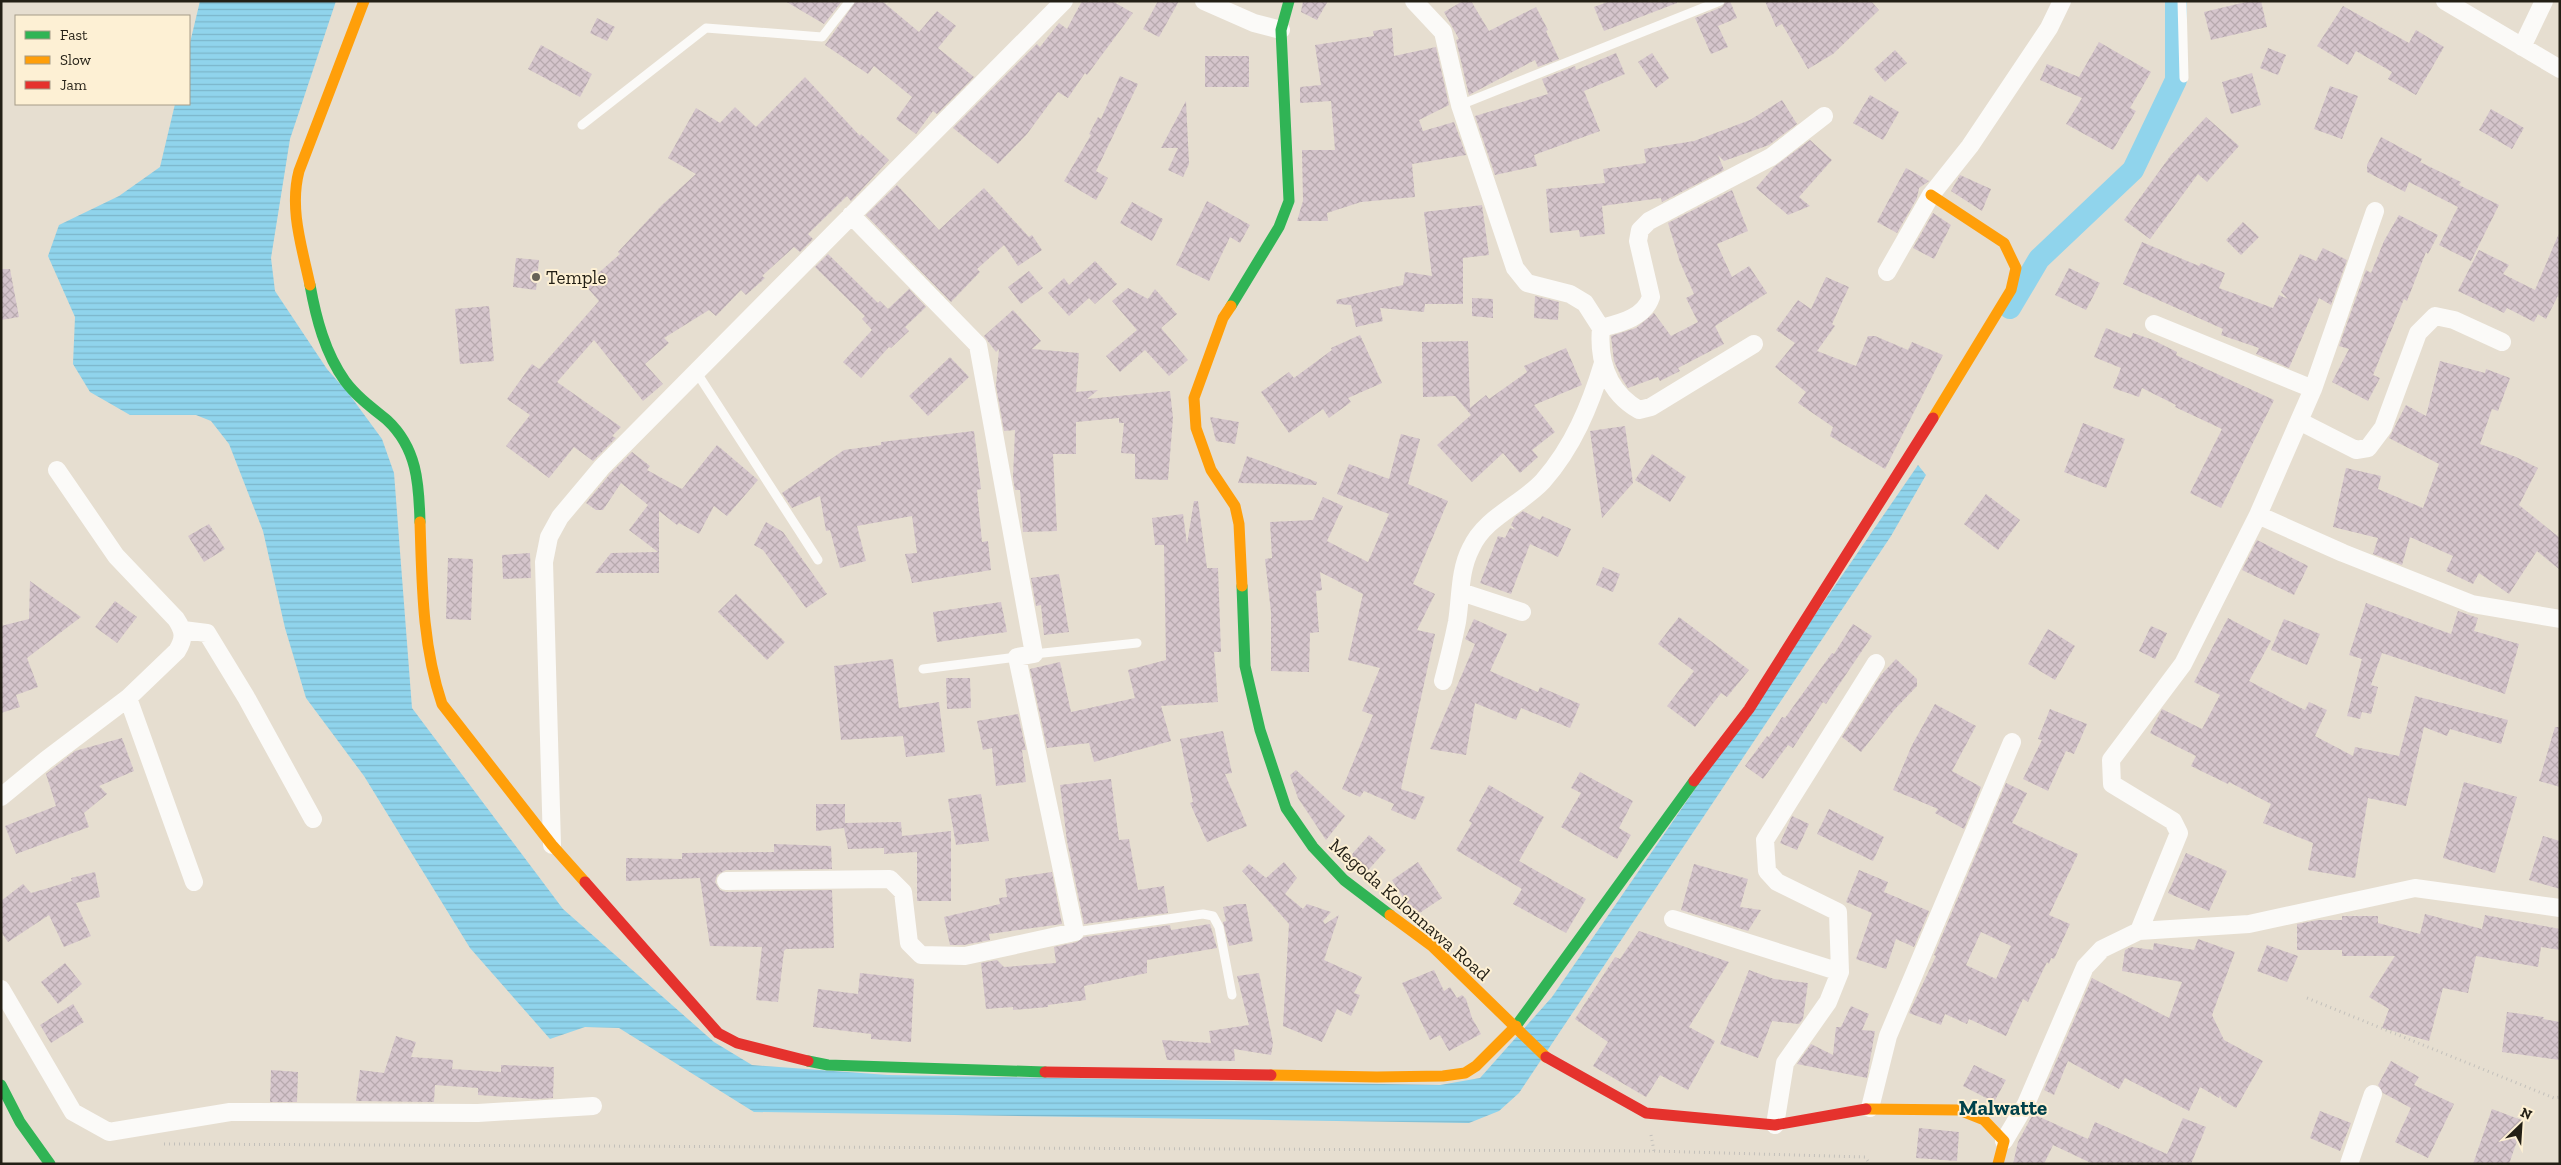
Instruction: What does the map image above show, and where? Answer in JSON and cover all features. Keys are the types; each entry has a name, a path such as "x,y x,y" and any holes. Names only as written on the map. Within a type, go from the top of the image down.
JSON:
{"street":[{"path":"364,1 299,171 294,196 296,216 319,325 331,359 346,383 363,401 395,428 410,450 419,502 427,650 435,688 442,704 552,845 718,1033 737,1043 819,1063 965,1071 1442,1076 1464,1073 1476,1066 1516,1028 1667,816 1749,709 1893,483 2011,290 2016,268 2004,243 1931,195"},
{"path":"552,845 544,562 549,537 560,517 602,467 1064,1"},
{"path":"1204,1 1254,22 1281,30"},
{"name":"Megoda Kolonnawa Road","path":"1289,1 1281,30 1285,78 1289,201 1279,227 1223,318 1194,398 1196,428 1211,470 1235,506 1239,524 1246,666 1260,730 1286,808 1313,847 1344,880 1432,946 1549,1059 1646,1113 1775,1125 1870,1108 1960,1110 1984,1120 2004,1141"},
{"path":"1414,1 1443,32 1460,105 1515,268 1527,283 1570,294 1585,304 1601,328 1599,343 1609,382 1628,404 1639,410 1651,407 1754,344"},
{"path":"1887,272 1931,195 1970,146 2049,28 2062,1"},
{"path":"2445,1 2560,69"},
{"path":"2522,47 2544,1"},
{"path":"1601,328 1616,324 1641,313 1648,306 1650,297 1638,241 1640,230 1644,225 1771,157 1824,116"},
{"path":"2139,931 2179,833 2173,821 2112,784 2111,760 2183,664 2258,515 2313,389 2375,211"},
{"path":"726,881 890,879 903,892 909,943 921,955 965,956 1075,932 1017,657 1034,654 978,345 851,215"},
{"path":"2299,421 2356,450 2368,448 2383,428 2418,333 2427,322 2435,316 2454,320 2502,342"},
{"path":"2154,324 2313,389"},
{"path":"1444,682 1461,592 1462,573 1471,546 1491,522 1542,482 1571,442 1593,397 1603,363"},
{"path":"1,797 46,760 128,698 177,651 182,642 183,630 176,619 116,556 57,470"},
{"path":"2258,515 2343,553 2472,604 2560,619"},
{"path":"1461,592 1522,612"},
{"path":"183,630 207,633 246,698 313,819"},
{"path":"1775,1125 1785,1063 1828,1002 1840,972 1838,912 1776,882 1766,871 1765,840 1876,663"},
{"path":"128,698 194,882"},
{"path":"1870,1108 1888,1036 2012,742"},
{"path":"1998,1164 2004,1141 2026,1104 2085,967 2102,949 2139,931 2248,924 2415,888 2560,908"},
{"path":"1673,919 1840,972"},
{"path":"1,988 73,1112 109,1132 230,1112 478,1112 593,1106"},
{"path":"1,1086 20,1122 50,1164"},
{"path":"2349,1164 2373,1094"}],"lane":[{"path":"582,125 706,28 822,37 850,1"},
{"path":"1460,105 1720,1"},
{"path":"2182,1 2184,78"},
{"path":"697,373 818,560"},
{"path":"1034,654 1137,643"},
{"path":"923,669 1017,657"},
{"path":"1075,932 1203,914 1213,916 1219,928 1232,995"}],"path":[{"path":"2307,998 2545,1094 2560,1097"},
{"path":"156,1144 1644,1151 1864,1157 1870,1164"}],"water":[{"path":"200,1 336,1 290,139 271,258 275,291 327,369 349,394 382,439 394,473 412,708 563,909 714,1042 752,1065 888,1075 1440,1085 1480,1078 1552,997 1918,465 1926,475 1891,536 1519,1093 1499,1111 1469,1123 754,1112 619,1028 585,1027 550,1039 470,948 364,776 306,698 285,628 263,531 229,444 211,421 196,415 130,415 90,392 73,364 75,317 48,256 59,225 119,196 160,167 175,105 190,105 190,43"}],"building":[{"path":"785,1 842,1 824,24"},
{"path":"856,1 882,1 919,32 937,11 956,26 938,48 974,77 937,114 933,111 916,134 896,119 912,97 874,66 868,74 825,45"},
{"path":"1082,1 1112,1 1133,13 1087,75 1085,73 1068,98 1058,92 1027,134 998,164 953,128 1037,44 1040,47 1059,23 1067,29"},
{"path":"1158,1 1179,1 1159,37 1143,29"},
{"path":"1303,1 1328,1 1317,20 1301,12"},
{"path":"1463,1 1471,1 1489,31 1536,7 1548,30 1546,31 1559,59 1538,67 1535,60 1469,95 1456,40 1459,39 1444,12"},
{"path":"1610,1 1677,1 1677,3 1604,31 1594,7"},
{"path":"1726,1 1730,1 1737,18 1718,26 1728,47 1711,54 1695,18 1722,7"},
{"path":"1765,1 1871,1 1879,10 1833,54 1808,69 1782,24 1776,27"},
{"path":"2250,1 2261,1 2267,27 2211,40 2204,12"},
{"path":"2343,6 2409,43 2416,30 2444,47 2416,95 2388,79 2392,72 2356,51 2348,65 2317,46"},
{"path":"597,18 615,27 607,41 590,33"},
{"path":"1392,28 1394,56 1436,47 1449,105 1419,120 1423,131 1454,122 1466,155 1412,164 1415,197 1361,202 1327,213 1328,221 1297,221 1303,201 1302,150 1335,150 1331,101 1300,103 1300,87 1321,85 1315,45 1374,36 1373,31"},
{"path":"2099,42 2151,72 2130,108 2136,111 2113,150 2066,124 2082,98 2040,80 2047,64 2079,77"},
{"path":"541,45 592,74 580,97 528,69"},
{"path":"2268,48 2286,55 2278,75 2260,68"},
{"path":"1895,50 1907,63 1885,82 1874,69"},
{"path":"1616,53 1625,74 1584,91 1600,131 1534,155 1537,166 1495,175 1475,116 1548,94 1542,79 1575,66 1576,70"},
{"path":"1652,53 1669,78 1656,88 1638,62"},
{"path":"1205,56 1249,56 1249,87 1205,87"},
{"path":"2252,73 2261,105 2231,114 2222,82"},
{"path":"1120,76 1138,84 1096,171 1108,178 1096,200 1064,181 1091,135 1089,134 1098,117 1101,119"},
{"path":"805,77 860,136 861,134 889,160 851,201 847,196 808,234 813,239 800,252 794,247 762,276 765,278 746,295 741,290 716,316 709,310 664,338 669,343 645,364 663,384 643,401 594,340 557,382 621,427 612,436 616,438 593,461 574,447 549,478 506,446 530,415 507,399 532,364 539,369 599,301 585,285 620,254 618,252 662,205 696,174 668,158 696,108 720,123 735,107 756,127"},
{"path":"2330,86 2358,96 2342,139 2314,129"},
{"path":"1870,95 1899,112 1883,140 1853,123"},
{"path":"1782,100 1797,124 1769,145 1724,161 1718,155 1724,170 1662,202 1661,198 1602,206 1605,234 1580,237 1579,230 1550,233 1546,189 1605,183 1603,169 1646,163 1644,149 1694,141 1750,120"},
{"path":"1186,101 1189,164 1183,177 1168,170 1178,148 1161,148"},
{"path":"2491,109 2524,128 2512,149 2479,130"},
{"path":"2206,117 2239,146 2207,182 2198,174 2150,239 2124,220 2171,155"},
{"path":"2381,137 2422,159 2420,162 2461,182 2459,185 2499,205 2471,261 2439,245 2458,207 2409,182 2405,192 2367,172 2367,165"},
{"path":"1810,140 1832,160 1799,197 1810,206 1788,215 1756,188 1774,167"},
{"path":"1906,168 1929,181 1919,188 1917,198 1897,233 1877,222"},
{"path":"1960,175 1991,189 1982,211 1951,191"},
{"path":"897,185 939,230 984,188 1029,237 1032,235 1042,250 1018,266 1004,245 977,269 980,272 951,302 866,215"},
{"path":"1732,190 1748,231 1717,244 1732,277 1749,266 1767,293 1715,326 1724,344 1678,368 1680,371 1660,381 1658,377 1628,388 1614,361 1611,336 1636,328 1654,313 1671,336 1698,322 1686,298 1694,294 1680,262 1668,223"},
{"path":"1207,201 1250,225 1240,243 1230,237 1209,281 1176,265"},
{"path":"1132,202 1163,219 1152,241 1120,223"},
{"path":"1482,205 1489,255 1463,258 1463,304 1425,304 1424,312 1380,308 1383,321 1356,327 1351,305 1337,304 1336,300 1403,285 1405,272 1432,276 1424,212"},
{"path":"1933,213 1951,225 1934,259 1913,248"},
{"path":"2399,215 2438,235 2428,254 2426,252 2407,301 2404,299 2373,375 2380,378 2368,401 2332,382 2349,349 2339,346 2366,270 2371,273 2384,241"},
{"path":"2243,222 2259,237 2241,255 2226,240"},
{"path":"2560,231 2560,292 2546,319 2538,314 2534,322 2507,308 2504,313 2458,291 2479,250 2509,265 2503,274 2535,290"},
{"path":"2142,242 2199,266 2201,263 2225,273 2219,288 2273,308 2279,295 2288,299 2281,292 2300,254 2316,261 2323,248 2347,260 2331,305 2319,298 2289,368 2256,354 2259,348 2221,335 2223,329 2123,284"},
{"path":"828,254 878,303 880,301 888,309 909,289 926,307 905,327 909,331 891,348 889,347 861,378 843,362 872,330 862,319 865,316 815,267"},
{"path":"516,258 539,260 536,290 513,287"},
{"path":"1095,261 1117,284 1095,304 1089,298 1069,316 1048,293 1064,278 1069,285"},
{"path":"2069,268 2100,283 2086,310 2055,295"},
{"path":"1,269 10,269 19,317 1,320"},
{"path":"1029,271 1043,288 1021,304 1008,287"},
{"path":"1826,277 1849,287 1832,324 1835,326 1817,351 1856,366 1868,336 1875,336 1908,350 1912,342 1943,355 1885,469 1830,436 1833,427 1798,403 1806,392 1775,367 1795,343 1776,330 1798,300 1811,309"},
{"path":"1128,288 1148,299 1155,289 1177,314 1161,328 1188,360 1169,376 1145,350 1120,372 1106,356 1137,330 1112,301"},
{"path":"1535,296 1559,302 1558,320 1534,318"},
{"path":"1472,298 1493,299 1493,318 1472,316"},
{"path":"489,306 494,361 460,364 455,309"},
{"path":"1013,310 1041,341 1032,349 1079,353 1076,392 1098,390 1087,399 1170,391 1173,418 1168,480 1135,479 1135,454 1121,453 1124,423 1119,423 1119,418 1076,422 1076,454 1053,454 1057,531 1023,532 1020,490 1015,490 1013,478 1015,430 1004,431 996,386 999,349 996,352 984,336"},
{"path":"2106,328 2131,338 2133,333 2153,340 2177,352 2176,355 2274,400 2221,508 2190,493 2222,429 2175,407 2176,405 2142,388 2139,397 2113,388 2121,368 2094,357"},
{"path":"1360,335 1382,383 1348,398 1351,402 1329,418 1323,409 1289,433 1261,392 1289,372 1294,378 1332,350 1331,348"},
{"path":"1468,341 1470,408 1486,395 1489,399 1527,372 1524,366 1566,348 1582,385 1534,405 1555,432 1532,450 1538,457 1520,473 1503,453 1472,482 1437,445 1471,415 1455,396 1423,397 1422,342"},
{"path":"950,357 969,377 928,416 909,396"},
{"path":"2440,361 2485,373 2486,369 2510,378 2498,411 2492,409 2480,444 2516,457 2538,468 2519,505 2560,538 2560,570 2537,551 2509,594 2479,573 2473,584 2446,571 2453,556 2410,537 2402,565 2373,554 2378,538 2333,527 2346,468 2381,476 2378,489 2423,508 2439,464 2389,438 2406,405 2426,416"},
{"path":"1210,417 1239,422 1235,444 1216,441"},
{"path":"2083,423 2125,439 2106,488 2064,472"},
{"path":"1625,426 1633,483 1602,518 1590,431"},
{"path":"974,431 981,489 977,490 982,542 988,541 991,570 912,583 905,554 917,553 912,516 857,526 866,561 840,568 830,530 826,531 820,496 792,508 782,493 844,450 881,445 881,442"},
{"path":"1401,434 1420,439 1408,484 1448,501 1413,584 1435,594 1417,630 1435,634 1401,789 1425,797 1415,820 1391,810 1394,804 1364,791 1360,797 1342,789 1373,715 1362,711 1380,668 1348,660 1363,594 1320,572 1322,590 1316,591 1319,632 1310,633 1309,672 1271,671 1271,612 1265,559 1272,558 1270,522 1313,520 1323,497 1343,506 1327,541 1368,562 1389,514 1337,494 1349,464 1389,479"},
{"path":"717,445 758,480 727,516 714,506 699,534 679,523 677,525 659,511 659,573 595,573 611,553 658,552 629,530 648,505 621,483 603,510 596,510 586,503 610,474 632,452 650,466 647,470 682,489"},
{"path":"1652,454 1686,477 1670,502 1635,480"},
{"path":"1247,456 1317,482 1316,485 1238,483"},
{"path":"1986,494 2020,520 1998,550 1964,524"},
{"path":"1194,501 1198,501 1207,568 1218,568 1221,652 1214,652 1218,702 1161,706 1171,741 1094,762 1089,743 1047,748 1030,669 1060,662 1071,712 1135,698 1128,670 1166,660 1164,545 1155,545 1152,518 1183,514 1187,544"},
{"path":"1523,511 1540,520 1542,516 1571,529 1558,557 1530,544 1511,594 1480,583 1498,536 1505,538 1510,528 1516,530 1511,525 1515,517"},
{"path":"766,522 783,532 827,594 806,608 763,550 754,545"},
{"path":"209,524 225,549 204,562 188,536"},
{"path":"2257,540 2308,566 2294,595 2242,570"},
{"path":"530,553 531,578 503,579 502,555"},
{"path":"448,558 473,559 471,620 446,619"},
{"path":"1603,567 1620,574 1613,592 1596,585"},
{"path":"1059,574 1069,632 1044,635 1041,605 1036,606 1031,578"},
{"path":"30,581 81,617 27,658 38,687 16,695 20,707 1,713 1,626 29,619"},
{"path":"736,594 785,642 767,660 718,612"},
{"path":"115,601 137,617 117,643 95,627"},
{"path":"1001,602 1007,632 937,642 933,612"},
{"path":"2366,603 2451,634 2458,611 2478,618 2474,631 2519,644 2505,694 2382,653 2371,685 2378,687 2371,714 2362,712 2360,719 2347,716 2362,659 2349,655"},
{"path":"1679,617 1749,670 1727,697 1721,693 1695,727 1667,706 1694,671 1658,644"},
{"path":"2228,618 2271,641 2249,681 2305,710 2309,702 2327,710 2315,736 2353,756 2355,747 2399,756 2415,696 2508,720 2501,744 2450,729 2447,736 2424,727 2406,806 2368,798 2355,878 2308,870 2313,843 2263,823 2271,804 2229,782 2228,784 2191,766 2196,756 2150,733 2162,709 2202,729 2220,695 2194,682"},
{"path":"1474,619 1507,634 1490,671 1538,692 1540,687 1580,704 1570,728 1521,708 1516,720 1475,703 1466,755 1430,749 1475,644 1465,639"},
{"path":"2284,619 2320,634 2307,665 2271,650"},
{"path":"1853,624 1872,636 1826,704 1823,702 1793,748 1788,745 1763,779 1745,766 1767,736 1769,737 1782,717 1785,718 1832,653 1834,654"},
{"path":"2151,626 2167,633 2155,659 2139,651"},
{"path":"2048,629 2075,646 2055,680 2028,664"},
{"path":"893,659 899,708 939,702 945,752 906,757 903,736 841,740 834,666"},
{"path":"1896,659 1917,679 1917,686 1895,709 1861,752 1842,737 1881,675"},
{"path":"946,678 970,678 971,708 947,709"},
{"path":"1935,704 1976,726 1952,771 1981,787 1964,829 1935,813 1938,809 1893,790 1912,745"},
{"path":"2050,709 2087,724 2074,754 2066,751 2048,791 2023,779 2042,740 2038,739"},
{"path":"1018,714 1026,750 1022,750 1026,782 996,786 992,748 983,750 977,721"},
{"path":"2555,727 2560,727 2560,787 2539,781"},
{"path":"1223,731 1232,773 1225,774 1247,826 1207,842 1190,803 1193,802 1180,739"},
{"path":"122,738 134,771 99,786 107,794 84,813 89,827 16,854 5,826 56,806 46,774 75,751"},
{"path":"1296,770 1345,816 1326,840 1298,798 1290,775"},
{"path":"1580,772 1633,801 1619,828 1631,835 1617,859 1561,827 1581,793 1571,788"},
{"path":"1111,779 1119,840 1129,839 1138,890 1164,886 1168,913 1084,924 1067,841 1060,785"},
{"path":"2464,782 2517,797 2495,873 2443,858"},
{"path":"2006,783 2027,793 2012,823 2078,854 2049,915 2070,924 2054,959 2051,958 2049,964 2047,962 2028,1002 2023,999 2006,1036 1969,1019 1967,1024 1945,1014 1941,1025 1909,1013 1936,956 1934,955","holes":["1981,932 2011,946 1996,979 1966,965"]},
{"path":"1489,785 1544,817 1519,861 1586,899 1566,933 1513,904 1522,889 1456,850 1472,823 1469,821"},
{"path":"981,794 989,841 956,845 948,799"},
{"path":"816,804 845,804 845,823 901,822 902,836 951,831 951,901 917,901 917,852 884,854 884,848 848,849 844,828 816,831"},
{"path":"1829,809 1884,837 1873,861 1817,834"},
{"path":"1792,816 1809,824 1797,850 1780,843"},
{"path":"1369,835 1386,850 1363,876 1346,861"},
{"path":"2543,836 2560,841 2560,889 2529,880"},
{"path":"774,844 831,846 832,869 726,870 717,875 715,882 720,890 726,892 832,890 834,948 786,949 784,951 778,1002 756,1000 762,947 710,946 700,878 626,881 626,858 682,859 682,853 774,852"},
{"path":"2186,853 2227,871 2209,911 2168,893"},
{"path":"1284,862 1297,878 1285,894 1303,909 1307,904 1331,912 1323,921 1325,924 1339,915 1324,960 1362,977 1354,993 1360,995 1351,1016 1337,1009 1322,1042 1283,1026 1289,924 1242,871 1249,864 1266,878"},
{"path":"1418,862 1442,898 1415,916 1392,880"},
{"path":"1694,864 1748,879 1740,907 1761,910 1748,931 1681,910"},
{"path":"1859,870 1888,882 1884,892 1929,911 1914,947 1896,939 1886,969 1856,959 1872,913 1846,902"},
{"path":"95,872 100,897 76,903 91,936 64,947 49,915 8,942 1,932 1,901 23,884 31,893 72,881 71,878"},
{"path":"1052,872 1062,924 989,934 990,940 964,945 950,945 944,917 1000,904 999,898 1007,897 1005,879"},
{"path":"1246,904 1253,941 1229,946 1223,922 1226,921 1223,907"},
{"path":"2425,914 2482,929 2485,915 2560,929 2560,950 2541,947 2538,967 2476,956 2468,993 2443,988 2429,1041 2382,1028 2389,1009 2369,997 2395,956 2342,956 2342,950 2297,950 2297,924 2318,920 2342,920 2342,916 2378,916 2378,923 2420,934"},
{"path":"1210,924 1217,948 1147,960 1147,973 1084,986 1086,1000 1048,1005 1048,1007 1013,1010 1013,1007 986,1009 981,963 997,960 1004,967 1056,963 1054,947 1077,942 1084,937 1170,925 1171,930"},
{"path":"1639,931 1729,962 1689,1027 1715,1041 1688,1090 1660,1075 1646,1097 1593,1066 1608,1042 1575,1019 1615,957 1620,959"},
{"path":"2198,939 2235,952 2212,1015 2224,1040 2263,1061 2236,1108 2222,1100 2220,1095 2219,1098 2200,1087 2189,1111 2125,1078 2119,1089 2068,1061 2054,1095 2044,1090 2092,978 2169,1018 2182,982 2122,971 2125,950 2131,947 2153,950 2154,943 2194,950"},
{"path":"2267,945 2298,956 2287,982 2257,971"},
{"path":"65,963 82,984 58,1004 41,982"},
{"path":"1434,970 1444,991 1450,987 1457,998 1462,995 1466,999 1472,1018 1481,1034 1449,1051 1440,1035 1430,1040 1402,983"},
{"path":"1749,970 1774,979 1808,983 1803,1019 1799,1024 1772,1021 1758,1058 1720,1044"},
{"path":"860,973 914,979 911,1042 871,1039 871,1034 813,1027 818,989 858,994"},
{"path":"1259,973 1273,1043 1271,1055 1234,1049 1235,1061 1167,1060 1162,1040 1211,1043 1209,1031 1249,1025 1237,976"},
{"path":"73,1004 84,1022 51,1043 40,1025"},
{"path":"1851,1006 1869,1014 1862,1030 1875,1031 1867,1078 1797,1064 1811,1044 1833,1055 1836,1027 1841,1027"},
{"path":"2507,1012 2544,1017 2543,1019 2560,1022 2560,1060 2502,1052"},
{"path":"396,1036 416,1042 411,1057 453,1060 452,1069 501,1072 501,1065 554,1067 553,1098 536,1099 478,1095 478,1088 435,1085 434,1102 356,1101 360,1070 384,1073"},
{"path":"2391,1061 2419,1077 2414,1085 2454,1104 2428,1158 2395,1142 2411,1108 2383,1093 2378,1085"},
{"path":"1974,1065 2006,1080 1994,1102 1963,1086"},
{"path":"271,1070 298,1072 297,1102 270,1102"},
{"path":"2492,1109 2524,1121 2509,1164 2473,1164"},
{"path":"2320,1111 2351,1123 2340,1151 2310,1138"},
{"path":"2033,1114 2088,1139 2095,1122 2167,1154 2183,1118 2206,1127 2191,1164 2093,1164 2053,1145 2044,1164 2013,1164 2018,1142"},
{"path":"1919,1128 1959,1132 1957,1161 1916,1158"}],"waterway":[{"path":"2010,308 2039,259 2133,170 2176,80 2176,1"}],"traffic: fast":[{"path":"1231,306 1279,227 1289,201 1281,30 1289,1"},
{"path":"310,285 322,335 338,370 354,392 387,420 405,442 417,480 420,522"},
{"path":"1242,586 1245,666 1260,730 1286,808 1313,847 1344,880 1390,915"},
{"path":"1516,1026 1694,781"},
{"path":"808,1061 828,1065 1045,1072"},
{"path":"1,1085 20,1122 50,1164"}],"traffic: slow":[{"path":"310,285 296,214 296,185 299,171 364,1"},
{"path":"1931,195 2004,243 2016,268 2011,290 1933,418"},
{"path":"1231,306 1223,318 1194,398 1196,428 1211,470 1235,506 1239,524 1242,586"},
{"path":"420,522 424,614 430,659 442,704 552,845 585,882"},
{"path":"1390,915 1432,946 1546,1057"},
{"path":"1271,1075 1377,1077 1443,1076 1465,1073 1476,1066 1516,1026"},
{"path":"1866,1109 1959,1110 1984,1120 2004,1141 1998,1164"}],"traffic: jam":[{"path":"1694,781 1749,709 1933,418"},
{"path":"585,882 718,1033 737,1043 808,1061"},
{"path":"1546,1057 1646,1113 1775,1125 1866,1109"},
{"path":"1045,1072 1271,1075"}],"place":[{"name":"Temple","path":"536,277"}],"district":[{"name":"Malwatte","path":"2003,1108"}]}
